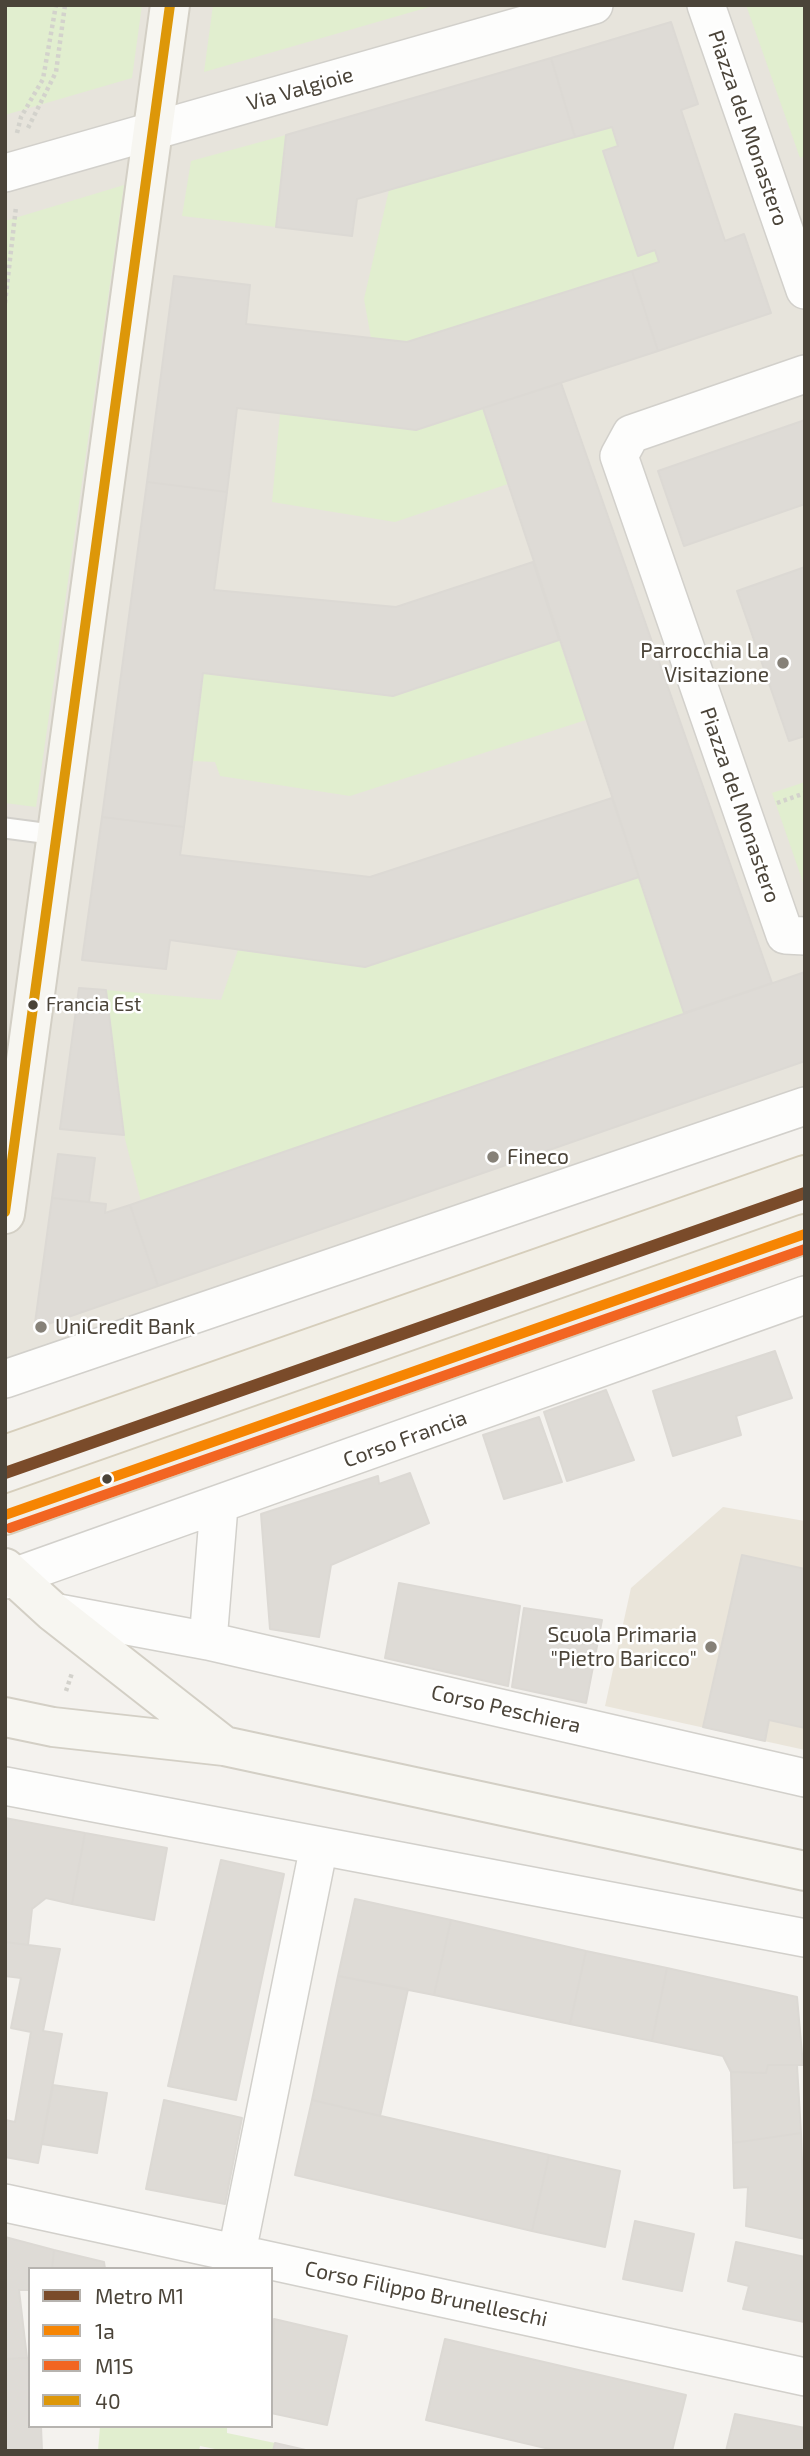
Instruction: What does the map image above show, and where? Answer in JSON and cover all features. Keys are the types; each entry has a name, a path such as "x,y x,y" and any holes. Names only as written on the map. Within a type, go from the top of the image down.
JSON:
{"main road":[{"path":"5,1455 805,1175"},
{"path":"5,1515 805,1234"}],"street":[{"path":"5,1214 170,5"},
{"name":"Via Valgioie","path":"11,184 154,130 594,5"},
{"name":"Piazza del Monastero","path":"706,5 805,290"},
{"name":"Piazza del Monastero","path":"805,374 631,434 619,456 785,935 805,936"},
{"path":"5,1379 805,1106"},
{"name":"Corso Francia","path":"8,1575 219,1506 805,1295"},
{"path":"208,1641 219,1506"},
{"path":"8,1575 224,1746"},
{"name":"Corso Peschiera","path":"53,1612 208,1641 805,1778"},
{"path":"5,1717 52,1727 224,1746 805,1871"},
{"path":"5,1786 805,1938"},
{"path":"237,2252 319,1846"},
{"name":"Corso Filippo Brunelleschi","path":"5,2203 805,2377"}],"lane":[{"path":"5,828 58,835"}],"path":[{"path":"5,303 11,184 21,117 43,79 56,5"},
{"path":"27,129 56,72 65,5"}],"shaded area":[{"path":"5,5 805,5 805,1098 5,1377"},
{"name":"Scuola Primaria \"Pietro Baricco\"","path":"723,1507 805,1521 805,1750 605,1706 631,1588"}],"green space":[{"path":"5,5 142,5 132,78 5,115"},
{"path":"213,5 436,5 204,72"},
{"path":"746,5 805,5 805,156 800,158"},
{"path":"612,127 618,146 604,151 639,255 655,250 659,262 407,342 371,338 364,299 389,190"},
{"path":"286,135 276,227 182,216 191,161"},
{"path":"124,185 36,807 5,803 5,221"},
{"path":"483,408 508,484 395,522 272,502 280,414 416,430"},
{"path":"559,640 586,720 350,796 220,776 215,762 192,761 203,673 393,696"},
{"path":"805,782 805,888 772,793"},
{"path":"639,877 684,1013 141,1201 124,1135 106,990 221,1000 238,950 365,967"},
{"path":"100,2428 227,2428 227,2433 275,2443 273,2451 225,2451 200,2446 199,2451 98,2451"}],"building":[{"path":"671,22 698,104 681,110 725,241 744,234 771,313 658,351 632,271 659,262 655,250 638,256 603,151 618,146 612,127 575,137 551,58"},
{"path":"551,58 575,137 357,199 352,236 276,227 286,135"},
{"path":"632,271 658,351 416,430 237,408 227,492 147,482 174,276 250,285 246,324 407,342"},
{"path":"561,383 772,983 684,1013 483,408"},
{"path":"805,420 805,504 684,546 658,471"},
{"path":"147,482 227,492 214,590 396,607 533,562 559,640 393,696 203,673 184,827 102,817"},
{"name":"Parrocchia La Visitazione","path":"805,567 805,736 789,741 737,591"},
{"path":"612,798 639,877 365,967 170,940 166,969 82,960 102,817 184,827 180,855 370,877"},
{"path":"805,972 805,1061 158,1286 130,1205"},
{"path":"79,988 106,990 124,1135 60,1129"},
{"path":"58,1154 95,1158 89,1202 52,1198"},
{"path":"52,1198 106,1204 105,1213 130,1205 158,1286 39,1327 35,1323"},
{"path":"775,1351 792,1398 736,1416 741,1435 673,1456 653,1391"},
{"path":"606,1390 634,1460 567,1481 544,1412"},
{"path":"539,1417 562,1482 504,1499 483,1435"},
{"path":"410,1473 429,1523 331,1565 319,1637 270,1629 261,1514 378,1476 379,1484"},
{"path":"742,1555 805,1569 805,1728 769,1720 765,1741 703,1727"},
{"path":"399,1583 520,1606 508,1686 385,1658"},
{"path":"524,1608 602,1620 586,1703 512,1687"},
{"path":"5,1818 85,1833 72,1904 46,1898 32,1909 28,1945 5,1942"},
{"path":"85,1833 167,1848 154,1920 72,1904"},
{"path":"221,1860 284,1874 236,2100 168,2086"},
{"path":"355,1899 451,1920 434,1995 338,1976"},
{"path":"451,1920 586,1951 570,2024 434,1995"},
{"path":"5,1942 60,1949 43,2031 62,2034 38,2163 5,2157 5,2120 15,2122 31,2032 11,2028 21,1978 5,1976"},
{"path":"586,1951 667,1968 652,2041 570,2024"},
{"path":"667,1968 797,1997 803,2065 768,2065 766,2073 731,2072 723,2056 652,2041"},
{"path":"338,1976 408,1989 380,2116 312,2100"},
{"path":"768,2065 797,2065 801,2133 733,2143 731,2072 766,2073"},
{"path":"53,2085 107,2093 97,2153 42,2144"},
{"path":"164,2100 242,2118 225,2204 146,2189"},
{"path":"312,2100 549,2155 532,2231 295,2175"},
{"path":"801,2133 805,2239 746,2226 748,2187 734,2188 733,2143"},
{"path":"549,2155 620,2171 605,2247 532,2231"},
{"path":"635,2221 694,2234 682,2291 623,2279"},
{"path":"5,2237 54,2250 52,2267 28,2267 28,2290 19,2290 27,2358 5,2359"},
{"path":"736,2242 805,2257 804,2322 743,2309 749,2286 728,2281"},
{"path":"54,2250 104,2262 105,2267 52,2267"},
{"path":"274,2319 347,2336 327,2425 273,2413"},
{"path":"445,2339 686,2395 672,2451 558,2451 426,2420"},
{"path":"28,2358 28,2428 41,2428 42,2451 5,2451 5,2359"},
{"path":"735,2414 805,2428 805,2451 726,2451"},
{"path":"275,2443 310,2451 273,2451"}],"metro line":[{"name":"M1","path":"5,1473 805,1193"}],"transit line":[{"name":"40","path":"5,1212 170,5"},
{"name":"1a","path":"5,1515 805,1234"},
{"name":"M1S","path":"10,1528 805,1249"}],"place":[{"name":"Parrocchia La Visitazione","path":"783,663"},
{"name":"Francia Est","path":"33,1005"},
{"name":"Fineco","path":"493,1157"},
{"name":"UniCredit Bank","path":"41,1327"},
{"name":"Scuola Primaria \"Pietro Baricco\"","path":"711,1647"}]}
